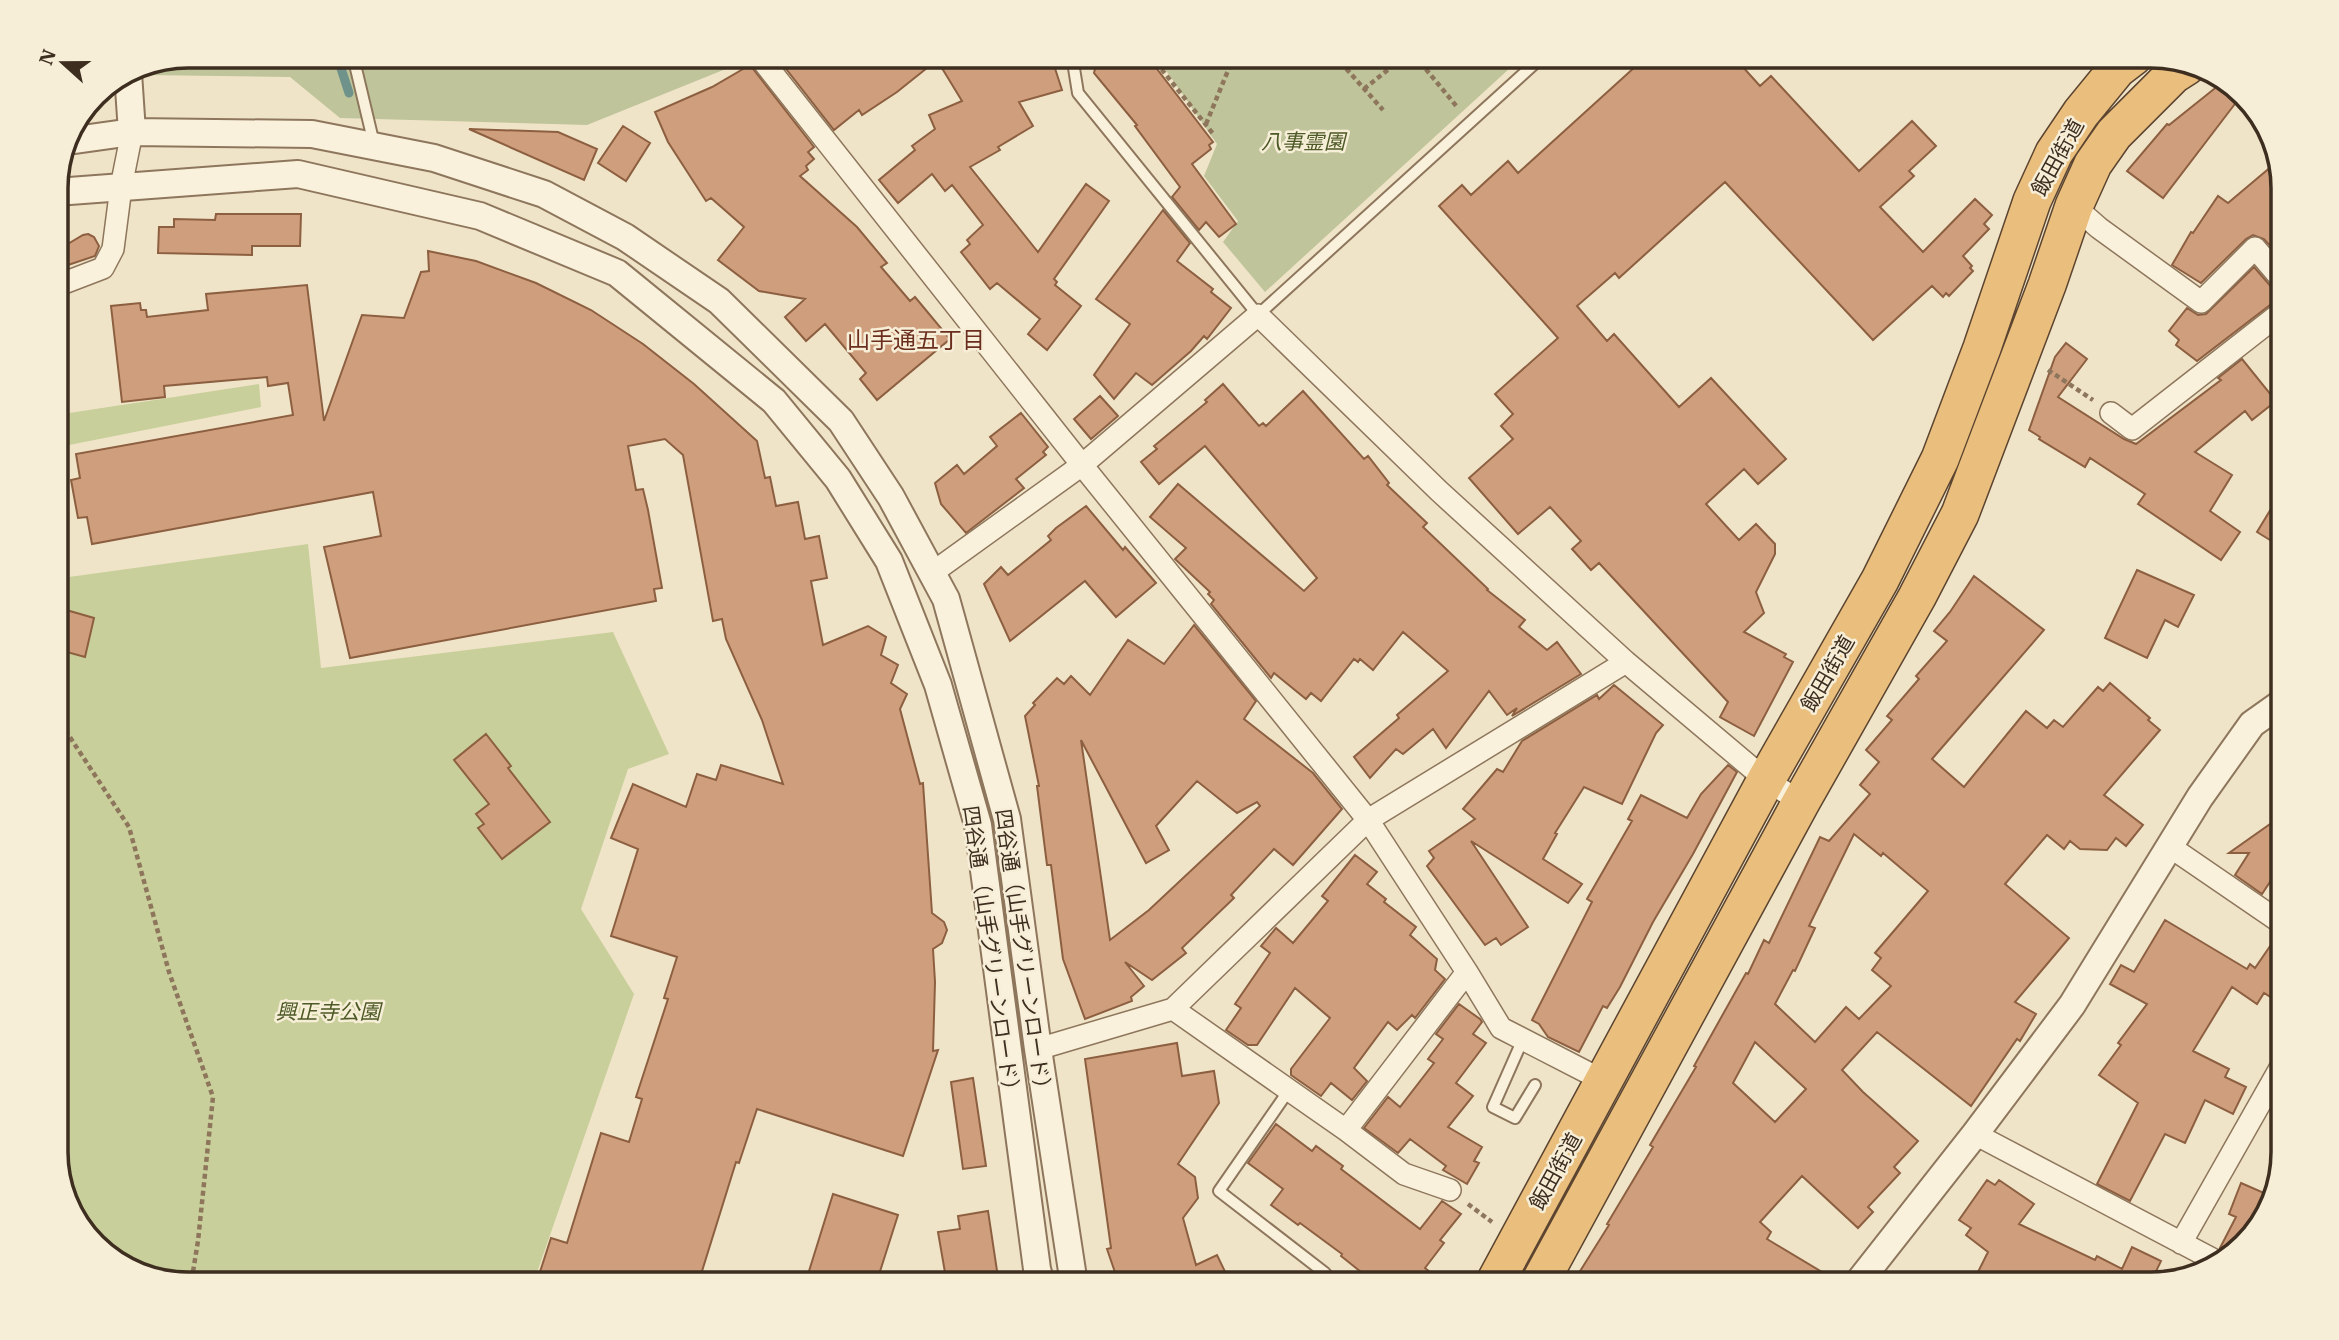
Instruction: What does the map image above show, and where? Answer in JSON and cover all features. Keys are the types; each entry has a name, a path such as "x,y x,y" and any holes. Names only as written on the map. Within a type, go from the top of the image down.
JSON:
{"highway":[{"name":"飯田街道","path":"1501,1272 1766,780 1880,580 1940,459 1982,348 2032,201 2054,153 2081,113 2120,68"},
{"name":"飯田街道","path":"1546,1272 1961,514 2074,206 2093,164 2114,134 2179,71"}],"street":[{"path":"768,68 1082,466 1368,820 1501,1028 1604,1081"},
{"path":"69,281 103,268 113,249 132,132 129,85"},
{"name":"四谷通（山手グリーンロード）","path":"79,139 132,132 312,134 434,158 544,194 625,237 719,301 841,421 891,498 946,598 1007,819 1072,1272"},
{"name":"四谷通 （山手グリーンロード）","path":"69,191 298,174 480,216 617,273 774,401 838,479 889,561 939,685 978,825 1039,1272"},
{"path":"2074,206 2099,228 2201,302 2255,248 2270,266"},
{"path":"932,573 1082,466 1258,315 1439,491 1626,662 1766,780 1801,802"},
{"path":"2111,413 2132,429 2270,321"},
{"path":"1038,1049 1173,1009 1368,820 1626,662"},
{"path":"1866,1272 2072,1005 2200,797 2252,724 2271,711"},
{"path":"2169,846 2271,916"},
{"path":"1346,1130 1467,972"},
{"path":"1173,1009 1404,1174 1450,1190"},
{"path":"2181,1243 2271,1084"},
{"path":"1975,1134 2209,1257"}],"lane":[{"path":"356,68 374,147"},
{"path":"1074,68 1078,93 1258,315 1530,68"},
{"path":"1523,1039 1493,1107 1515,1118 1535,1085"},
{"path":"1289,1090 1219,1191 1324,1272"}],"path":[{"path":"1162,68 1214,135"},
{"path":"1206,125 1229,68"},
{"path":"1345,68 1383,110"},
{"path":"1363,89 1390,68"},
{"path":"1425,68 1470,122"},
{"path":"2042,365 2111,413"},
{"path":"69,736 129,827 169,972 213,1097 192,1272"},
{"path":"1450,1190 1498,1227"}],"green space":[{"path":"189,68 728,68 587,125 340,118 290,77 150,75"},
{"name":"八事霊園","path":"1164,68 1510,68 1265,292 1223,242 1238,221 1204,176 1217,144"},
{"name":"興正寺公園","path":"259,384 261,407 69,445 69,413"},
{"name":"興正寺公園","path":"308,544 321,668 613,632 669,754 628,769 581,909 634,994 537,1272 173,1271 143,1263 109,1242 98,1231 81,1205 71,1175 69,1159 69,577"}],"building":[{"path":"745,68 752,68 814,147 808,152 814,159 806,166 808,170 800,176 857,227 887,263 881,267 910,301 915,297 950,339 877,400 860,379 866,373 825,324 806,341 785,317 805,299 759,291 718,260 744,227 711,198 706,201 668,142 655,112 712,87"},
{"path":"785,68 927,68 897,92 862,115 859,110 834,130"},
{"path":"942,68 1055,68 1062,90 1019,102 1033,126 998,147 1000,150 970,167 1038,252 1086,184 1109,201 1054,279 1057,282 1055,285 1081,306 1047,350 1028,334 1040,319 997,283 990,289 961,252 970,244 967,240 983,225 952,185 945,191 932,174 898,203 879,180 915,150 912,146 935,129 929,115 962,101"},
{"path":"1095,68 1156,68 1213,142 1209,145 1211,149 1192,164 1236,224 1219,237 1206,222 1199,230 1172,197 1180,187 1135,126 1137,125 1094,73"},
{"path":"1634,68 1744,68 1760,86 1771,76 1859,171 1912,121 1936,146 1909,171 1914,176 1880,207 1923,252 1975,199 1992,215 1984,224 1989,229 1963,256 1973,271 1949,296 1946,293 1943,297 1932,286 1873,340 1725,182 1619,278 1615,273 1577,306 1607,341 1614,334 1679,407 1711,378 1786,459 1758,484 1744,469 1706,504 1739,540 1756,524 1775,544 1775,554 1756,592 1764,613 1744,632 1786,654 1784,657 1793,662 1754,736 1720,717 1728,702 1599,563 1591,570 1572,549 1581,541 1550,507 1518,534 1469,478 1513,439 1501,426 1513,414 1495,394 1558,338 1439,206 1462,185 1471,195 1508,161 1518,173"},
{"path":"2216,87 2236,103 2163,198 2127,171 2167,124"},
{"path":"623,126 650,143 626,181 598,163"},
{"path":"469,129 558,132 597,149 584,180"},
{"path":"2268,169 2270,246 2264,239 2253,235 2201,283 2172,265 2191,232 2193,233 2218,196 2228,203"},
{"path":"1163,210 1190,243 1177,261 1213,289 1211,292 1231,308 1207,339 1204,336 1152,385 1136,373 1114,399 1094,375 1130,324 1096,299"},
{"path":"216,214 301,214 300,246 252,246 252,255 158,253 159,227 174,227 174,219 215,220"},
{"path":"83,235 94,237 99,246 95,256 69,265 69,243"},
{"path":"428,251 476,261 536,283 591,310 643,344 694,384 757,441 765,478 770,477 776,506 798,502 805,539 819,536 827,578 811,581 823,645 868,626 886,637 881,655 898,665 891,683 907,694 900,709 920,784 923,783 932,913 944,922 947,930 942,943 933,949 933,1051 938,1050 903,1156 757,1109 739,1163 736,1162 702,1272 540,1272 551,1238 567,1243 601,1133 629,1142 642,1099 636,1097 668,999 664,998 677,957 611,936 638,849 611,838 633,784 686,807 697,774 716,780 721,765 783,784 762,720 726,639 722,619 713,621 683,455 665,439 628,446 636,490 643,489 648,510 662,588 654,589 656,601 350,658 324,547 381,536 373,492 92,544 87,517 78,518 71,480 80,478 76,454 293,415 288,383 268,386 267,377 164,386 165,397 122,402 111,306 140,303 141,310 146,310 147,317 208,310 206,294 307,285 324,421 362,315 404,318 421,272 429,271"},
{"path":"2254,267 2270,286 2270,305 2197,361 2176,345 2179,340 2169,331 2187,308 2198,315 2206,314"},
{"path":"2066,343 2087,359 2058,397 2136,444 2221,380 2218,378 2242,359 2270,394 2270,406 2252,420 2245,411 2195,452 2232,475 2210,511 2240,532 2221,560 2138,504 2145,494 2090,458 2085,467 2029,430 2055,357"},
{"path":"1223,384 1259,426 1263,423 1266,426 1303,391 1364,459 1368,456 1389,483 1387,485 1427,523 1423,527 1487,590 1525,620 1519,627 1547,650 1557,642 1581,674 1512,716 1517,708 1507,715 1489,691 1446,748 1433,729 1403,754 1396,749 1370,778 1354,757 1448,671 1403,632 1373,670 1360,659 1358,662 1354,659 1321,701 1311,693 1306,699 1274,673 1271,678 1211,604 1214,600 1208,594 1210,592 1175,559 1186,548 1150,517 1178,484 1304,591 1317,578 1205,446 1159,484 1141,462 1157,449 1154,446 1207,402 1205,400"},
{"path":"1100,396 1118,416 1091,439 1074,419"},
{"path":"1021,413 1048,447 1043,452 1046,455 1016,479 1024,488 966,533 941,504 935,483 957,465 964,474 997,446 990,437"},
{"path":"1086,506 1123,550 1125,547 1156,583 1116,617 1085,581 1010,641 984,584 1001,567 1008,575 1051,540 1048,536 1056,528"},
{"path":"2270,510 2270,540 2257,532"},
{"path":"2137,570 2194,595 2178,627 2165,620 2147,658 2105,638"},
{"path":"1974,576 2044,630 1932,759 1964,787 2026,711 2047,728 2054,720 2063,727 2098,687 2103,691 2110,683 2160,730 2104,795 2143,825 2126,846 2116,838 2107,850 2080,849 2070,841 2064,849 2047,835 2005,884 2069,938 2015,1002 2036,1014 2020,1041 2017,1039 1971,1106 1877,1032 1842,1070 1918,1141 1894,1167 1900,1173 1868,1207 1873,1212 1858,1228 1802,1176 1760,1222 1771,1232 1767,1239 1822,1272 1580,1272 1653,1147 1650,1145 1696,1067 1694,1066 1746,973 1748,974 1764,940 1769,943 1820,837 1829,841 1870,794 1860,785 1879,762 1866,750 1892,720 1887,716 1919,679 1916,676 1947,641 1934,631","holes":["1854,834 1881,856 1883,853 1928,891 1875,953 1881,958 1872,970 1891,986 1859,1019 1846,1007 1815,1042 1775,1004 1793,970 1795,971 1815,928 1809,926","1755,1042 1806,1089 1775,1122 1733,1083"]},
{"path":"69,611 94,618 85,657 69,653"},
{"path":"1194,625 1256,701 1244,719 1313,773 1342,809 1293,865 1274,849 1231,895 1234,898 1182,948 1186,953 1152,980 1125,962 1144,986 1131,997 1132,1001 1085,1019 1063,959 1051,865 1047,865 1039,786 1025,716 1035,705 1033,703 1057,678 1064,684 1071,676 1090,695 1128,640 1164,664","holes":["1081,740 1146,863 1169,850 1156,826 1197,781 1237,813 1257,802 1260,806 1149,910 1110,940"]},
{"path":"1614,685 1663,725 1656,733 1622,804 1584,787 1555,833 1557,834 1543,859 1582,884 1568,903 1471,841 1528,927 1501,945 1496,938 1485,945 1427,866 1434,858 1429,851 1475,819 1463,809 1497,769 1503,772 1522,741 1597,695 1599,699"},
{"path":"486,734 511,766 508,768 550,822 502,859 478,828 484,824 476,814 489,804 454,760"},
{"path":"1728,765 1737,772 1620,987 1607,1008 1603,1006 1579,1052 1548,1037 1539,1024 1532,1020 1592,902 1587,899 1632,821 1628,819 1641,795 1687,818 1701,794"},
{"path":"2271,824 2271,881 2262,894 2235,875 2249,853 2229,853"},
{"path":"1355,855 1377,872 1367,884 1386,899 1384,902 1416,927 1410,935 1437,959 1435,970 1445,979 1415,1018 1412,1015 1397,1030 1388,1022 1354,1068 1367,1081 1352,1100 1331,1083 1321,1096 1291,1075 1291,1069 1330,1018 1295,988 1257,1045 1248,1045 1226,1030 1241,1008 1235,1004 1270,953 1261,946 1276,928 1293,943 1328,901 1322,896"},
{"path":"2165,920 2247,969 2250,964 2255,968 2271,945 2271,997 2264,993 2257,1004 2232,987 2193,1051 2229,1069 2225,1077 2246,1087 2233,1114 2205,1100 2185,1143 2165,1134 2130,1201 2097,1184 2138,1103 2099,1075 2121,1045 2118,1043 2147,1004 2110,984 2121,965 2134,972"},
{"path":"1459,1004 1480,1019 1482,1022 1473,1034 1486,1043 1456,1083 1473,1096 1448,1127 1482,1147 1474,1161 1479,1163 1467,1184 1443,1170 1446,1166 1410,1139 1398,1153 1364,1128 1388,1097 1400,1107 1434,1063 1428,1059 1443,1039 1436,1034"},
{"path":"1177,1043 1182,1076 1214,1071 1219,1103 1178,1164 1195,1177 1198,1198 1183,1218 1196,1265 1217,1255 1225,1272 1115,1272 1107,1249 1111,1248 1085,1059"},
{"path":"973,1078 986,1166 963,1169 951,1082"},
{"path":"1276,1124 1312,1151 1316,1146 1343,1166 1341,1169 1420,1229 1442,1201 1461,1214 1440,1240 1444,1243 1425,1268 1430,1272 1361,1272 1341,1256 1342,1254 1271,1205 1283,1189 1248,1163"},
{"path":"1987,1180 1995,1185 1999,1180 2034,1204 2019,1224 2095,1260 2097,1256 2122,1269 2132,1247 2161,1261 2156,1272 2150,1272 1978,1272 1988,1252 1966,1235 1971,1228 1959,1220"},
{"path":"2241,1183 2264,1193 2246,1225 2221,1249 2236,1217 2229,1214"},
{"path":"833,1194 898,1215 880,1272 809,1272"},
{"path":"988,1211 997,1272 945,1272 938,1232 960,1229 958,1216"}],"waterway":[{"path":"341,68 349,93"}],"district":[{"name":"山手通五丁目","path":"916,339"}]}
